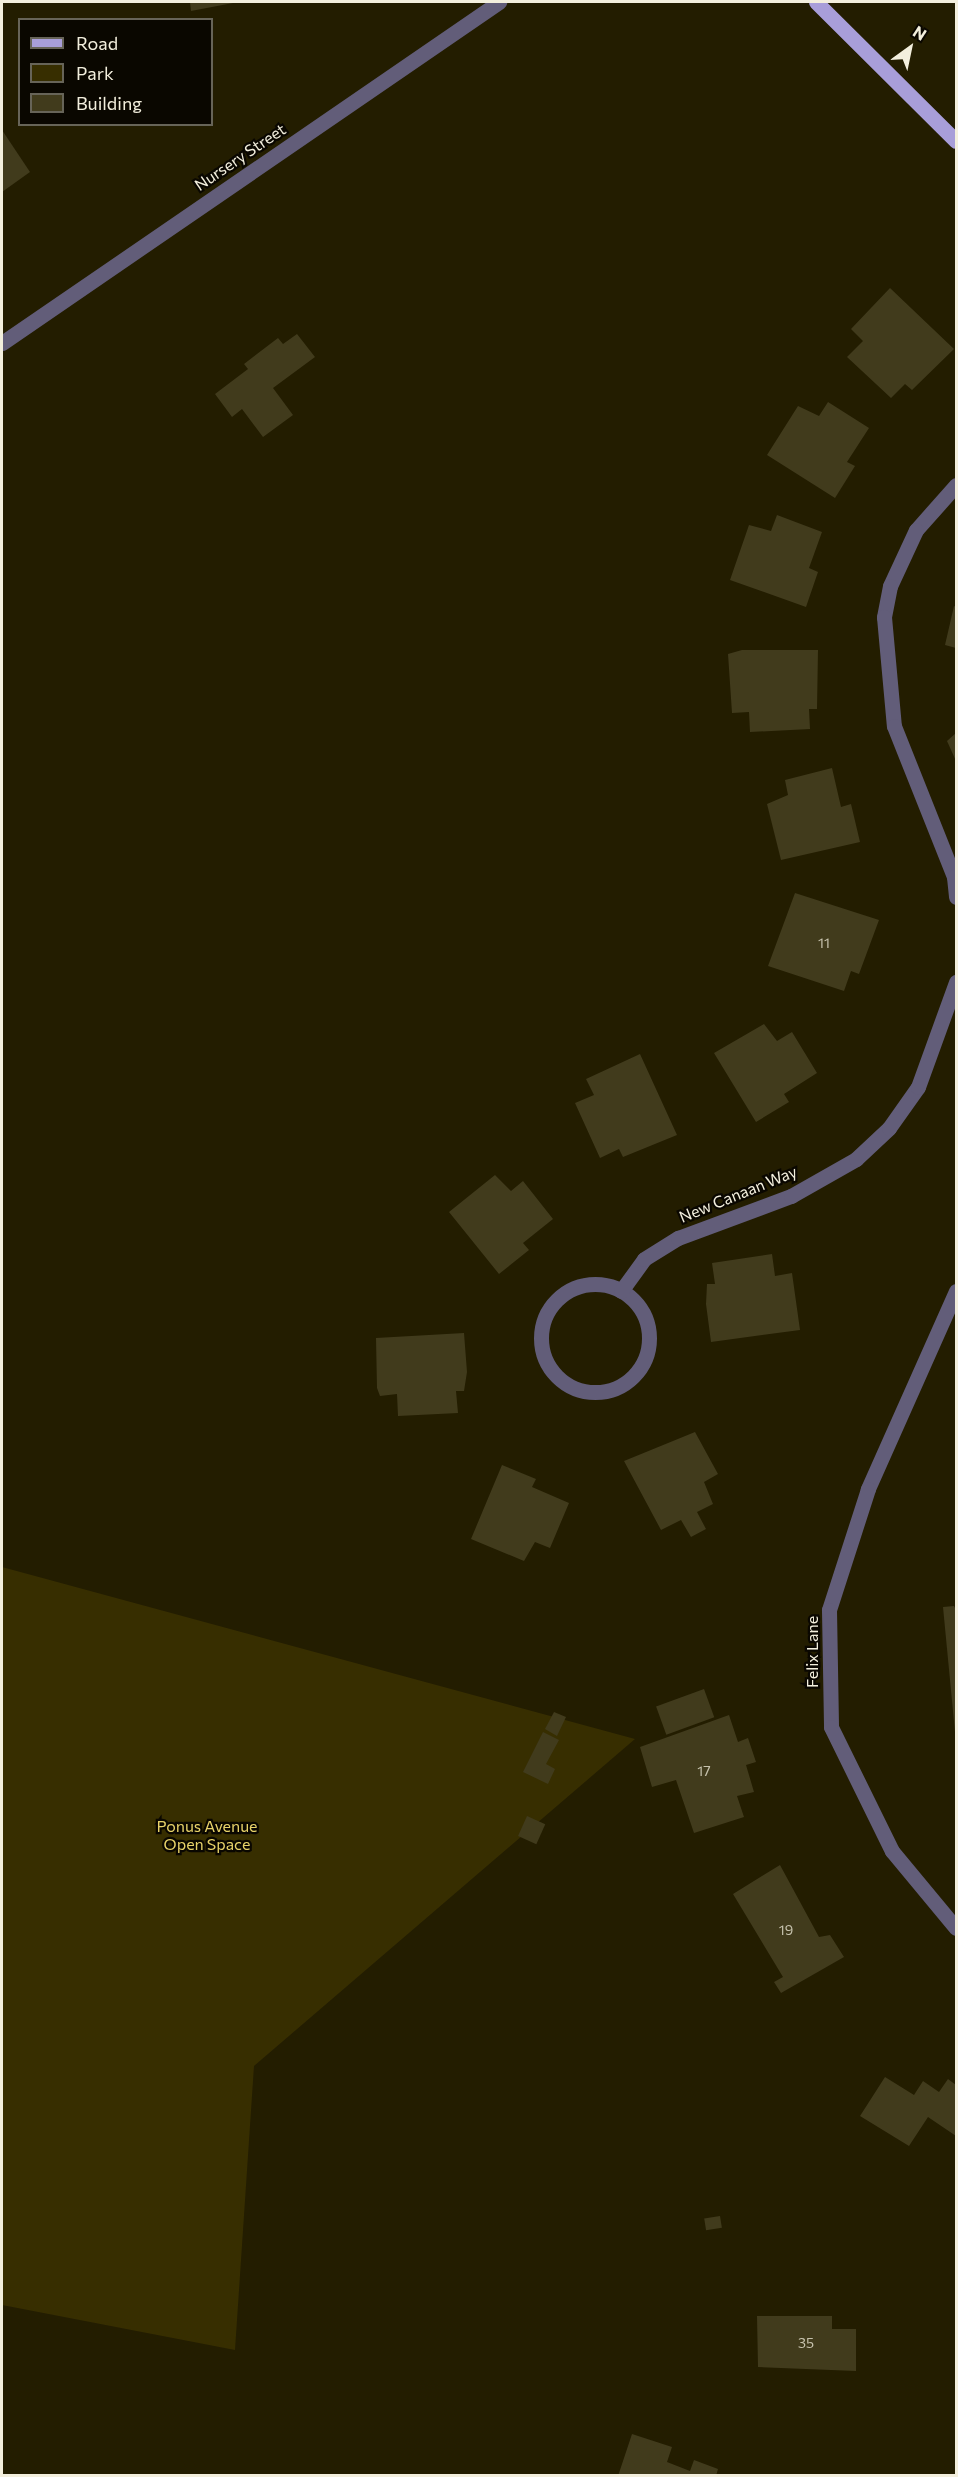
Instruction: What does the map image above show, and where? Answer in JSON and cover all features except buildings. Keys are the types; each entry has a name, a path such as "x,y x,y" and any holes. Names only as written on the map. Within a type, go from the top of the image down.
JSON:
{"main road":[{"path":"816,2 957,141"}],"street":[{"name":"Nursery Street","path":"2,343 499,2"},
{"path":"957,485 911,539 890,586 884,617 894,726 957,897"},
{"name":"New Canaan Way","path":"621,1291 644,1259 678,1238 791,1196 856,1159 889,1128 918,1087 957,982"},
{"path":"600,1284 621,1291 638,1306 647,1326 643,1363 629,1380 609,1390 586,1391 565,1383 549,1367 541,1346 549,1310 578,1287 600,1284"},
{"name":"Felix Lane","path":"957,1290 867,1489 829,1610 831,1728 892,1851 957,1928"}],"green space":[{"name":"Ponus Avenue Open Space","path":"2,1567 635,1739 254,2066 235,2350 2,2305"}]}
